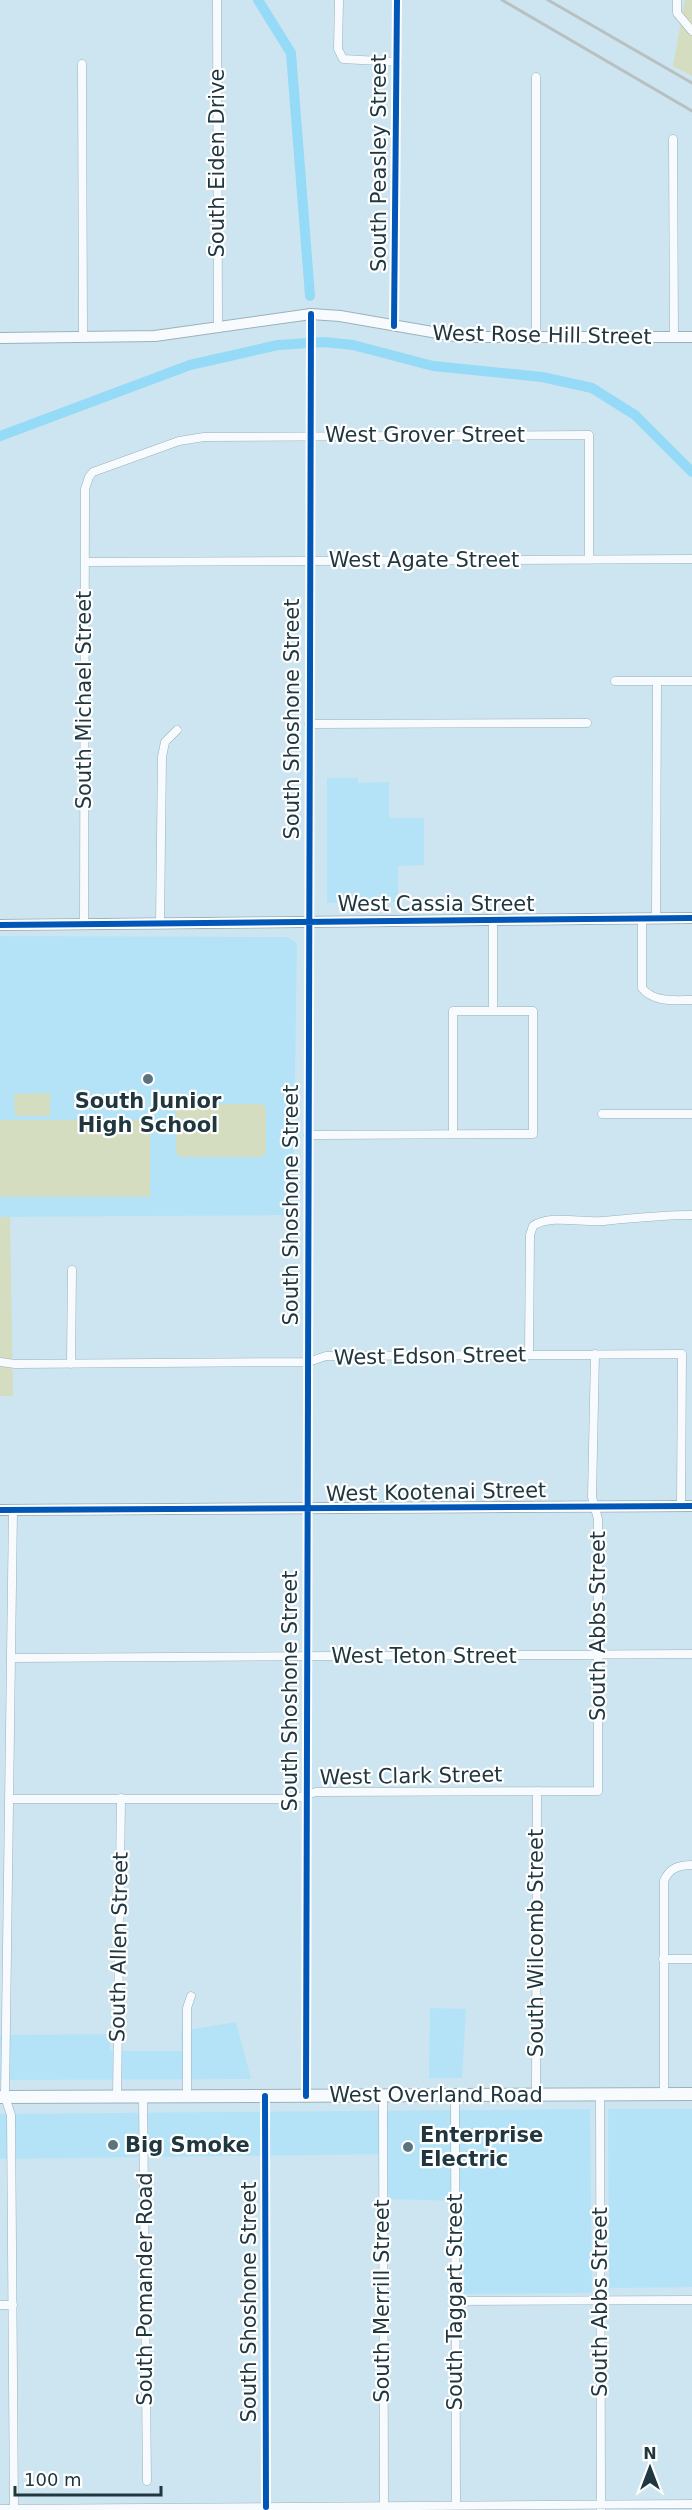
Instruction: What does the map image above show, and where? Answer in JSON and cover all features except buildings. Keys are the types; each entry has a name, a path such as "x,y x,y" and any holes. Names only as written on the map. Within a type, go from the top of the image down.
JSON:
{"main road":[{"name":"West Overland Road","path":"3,2097 692,2094"}],"street":[{"name":"South Eiden Drive","path":"217,0 218,327"},
{"path":"339,0 338,49 343,59 397,62"},
{"name":"South Peasley Street","path":"394,326 397,0"},
{"path":"677,0 677,13 692,31"},
{"path":"82,64 83,338"},
{"path":"536,76 536,338"},
{"path":"673,139 674,337"},
{"name":"West Rose Hill Street","path":"0,338 155,336 311,314 340,316 461,337 692,337"},
{"name":"South Shoshone Street","path":"306,2096 311,314"},
{"name":"West Grover Street","path":"88,477 99,469 178,441 204,437 590,435 589,560"},
{"name":"South Michael Street","path":"84,924 85,489 88,477"},
{"name":"West Agate Street","path":"85,562 692,559"},
{"path":"615,681 692,681"},
{"path":"656,918 657,681"},
{"path":"309,724 587,723"},
{"path":"160,923 162,757 165,742 177,730"},
{"path":"642,918 642,987 647,993 662,1000 692,1000"},
{"name":"West Cassia Street","path":"0,925 692,918"},
{"path":"493,920 493,1011"},
{"path":"308,1135 533,1134 533,1011 453,1011 453,1134"},
{"path":"602,1114 692,1114"},
{"path":"529,1354 530,1235 533,1226 545,1221 601,1221 638,1215 692,1215"},
{"path":"71,1364 72,1270"},
{"name":"South Abbs Street","path":"595,1354 592,1497 598,1519 598,1791"},
{"name":"West Edson Street","path":"0,1362 71,1364 308,1362 326,1356 682,1354 686,1506"},
{"name":"West Kootenai Street","path":"0,1510 686,1506"},
{"path":"14,1510 3,2097 10,2115 14,2510"},
{"name":"West Teton Street","path":"12,1658 692,1654"},
{"name":"South Wilcomb Street","path":"536,2095 537,1791"},
{"name":"West Clark Street","path":"9,1799 292,1799 316,1792 598,1791"},
{"name":"South Allen Street","path":"117,2097 121,1798"},
{"path":"664,2094 663,1889 668,1873 683,1865 692,1865"},
{"path":"663,1959 692,1959"},
{"path":"187,2096 187,2008 191,1996"},
{"name":"South Abbs Street","path":"600,2094 601,2507"},
{"name":"South Merrill Street","path":"383,2095 384,2507"},
{"name":"South Taggart Street","path":"455,2095 456,2508"},
{"name":"South Pomander Road","path":"143,2096 147,2481"},
{"name":"South Shoshone Street","path":"265,2096 266,2507"},
{"path":"455,2301 692,2300"},
{"path":"0,2305 13,2305"},
{"path":"0,2510 601,2507 692,2504"}],"shaded area":[{"path":"327,778 358,778 358,783 389,782 389,818 424,818 424,865 398,866 398,902 327,903"},
{"name":"South Junior High School","path":"0,936 287,937 297,943 293,1215 0,1217"},
{"path":"430,2008 466,2009 462,2078 429,2078"},
{"path":"236,2022 251,2079 0,2080 0,2035 110,2034 110,2051 182,2051 181,2031"},
{"path":"590,2109 592,2293 464,2294 462,2201 387,2199 386,2154 0,2159 0,2114"},
{"path":"608,2109 692,2109 692,2287 609,2288"}],"green space":[{"path":"685,0 692,0 692,76 673,66"},
{"path":"50,1093 50,1116 15,1116 14,1094"},
{"path":"180,1104 262,1104 266,1108 266,1152 262,1157 180,1157 176,1153 176,1108"},
{"path":"0,1120 150,1120 150,1197 0,1197"},
{"path":"0,1217 10,1217 13,1396 0,1396"}],"waterway":[{"path":"258,0 291,53 310,296"},
{"path":"0,436 190,365 278,345 324,342 353,345 433,366 542,377 592,388 635,415 692,472"}],"railway":[{"path":"502,0 692,111"},
{"path":"548,0 692,83"}],"cycle path":[{"path":"394,326 397,0"},
{"path":"306,2096 311,314"},
{"path":"0,925 692,918"},
{"path":"0,1510 692,1506"},
{"path":"265,2096 266,2507"}],"place":[{"name":"South Junior High School","path":"148,1079"},
{"name":"Big Smoke","path":"113,2145"},
{"name":"Enterprise Electric","path":"408,2147"}]}
